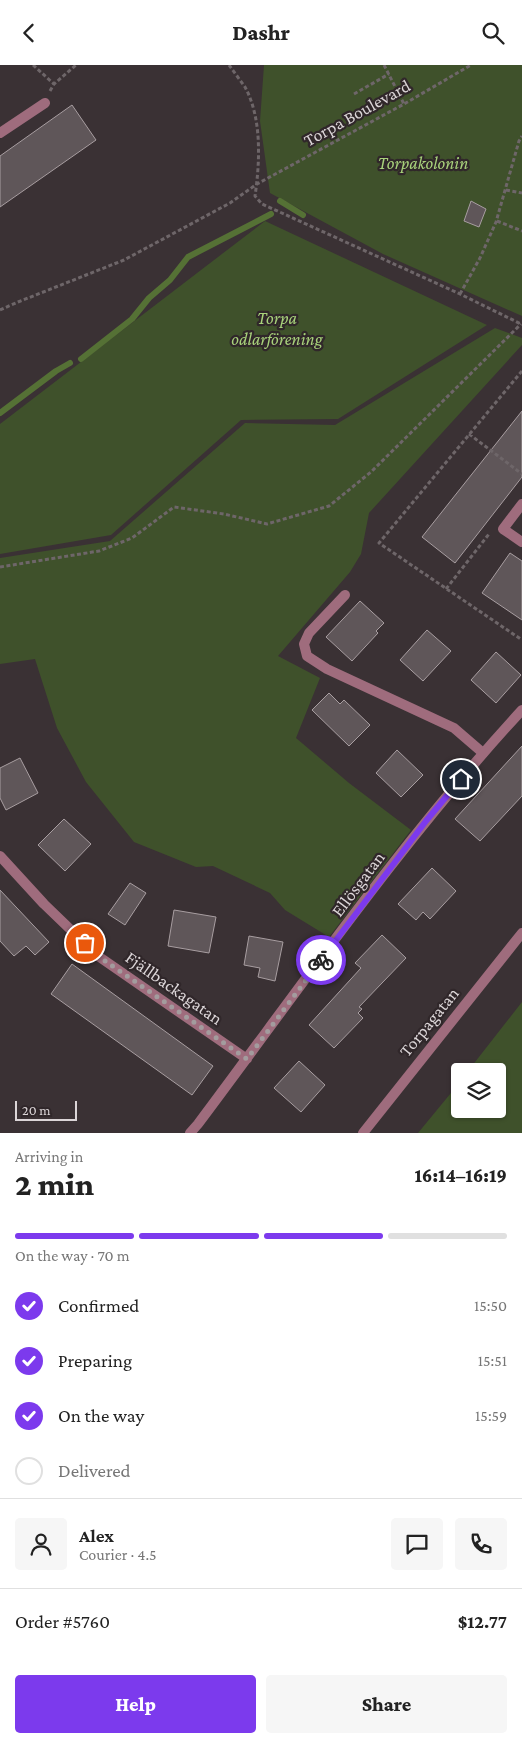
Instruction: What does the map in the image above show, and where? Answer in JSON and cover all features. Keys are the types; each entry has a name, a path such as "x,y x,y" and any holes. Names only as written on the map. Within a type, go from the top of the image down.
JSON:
{"street":[{"path":"0,133 44,103"},
{"path":"522,505 503,529 522,542"},
{"path":"345,595 309,633 304,644 307,656 327,669 454,728 483,753"},
{"name":"Ellösgatan","path":"190,1133 420,828 522,710"},
{"name":"Fjällbackagatan","path":"0,856 44,904 98,956 247,1059"},
{"name":"Torpagatan","path":"363,1133 522,933"}],"path":[{"path":"33,65 54,84"},
{"path":"44,103 54,84 76,65"},
{"path":"0,567 99,551 132,538 174,507 224,514 266,524 329,506 371,472 521,324 262,203 254,196 258,162 257,128 245,88 229,65"},
{"path":"384,65 404,104"},
{"name":"Torpa Boulevard","path":"0,310 124,260 230,203 256,184 404,104 471,65"},
{"path":"354,94 388,74"},
{"path":"460,294 480,259 497,221 522,136"},
{"path":"506,190 522,193"},
{"path":"497,221 522,231"},
{"path":"522,371 379,543 522,640"},
{"path":"469,434 522,474"},
{"path":"446,589 494,527 503,529"}],"green space":[{"name":"Torpakolonin","path":"264,65 522,65 522,316 383,254 270,193 260,121"},
{"name":"Torpa odlarförening","path":"265,221 487,325 338,419 241,420 111,535 0,554 0,424"},
{"path":"495,328 522,338 522,345 369,513 361,554 350,572 278,656 320,678 296,738 349,783 411,830 329,937 285,910 270,893 213,866 196,867 134,842 86,782 57,728 35,659 0,664 0,558 110,541 245,423 335,425"},
{"path":"522,1002 522,1133 418,1133 451,1093 451,1118 506,1118 506,1063 474,1063"}],"building":[{"path":"72,105 96,140 0,207 0,156"},
{"path":"471,201 486,209 479,227 464,221"},
{"path":"522,411 522,477 455,563 422,537"},
{"path":"510,553 522,561 522,620 482,593"},
{"path":"360,601 384,623 376,631 378,633 352,661 326,637"},
{"path":"427,630 451,651 423,681 400,660"},
{"path":"496,652 521,675 496,703 471,680"},
{"path":"329,693 340,704 344,700 370,725 349,746 312,710"},
{"path":"522,746 522,796 480,841 455,819"},
{"path":"397,750 423,775 401,797 376,773"},
{"path":"20,758 38,793 6,810 0,798 0,768"},
{"path":"64,819 91,844 65,871 38,845"},
{"path":"432,868 456,891 430,919 423,912 416,920 398,904"},
{"path":"130,883 146,893 125,925 108,914"},
{"path":"0,890 49,942 35,955 26,946 14,956 0,941"},
{"path":"174,910 216,917 209,953 168,946"},
{"path":"382,935 406,958 359,1007 362,1009 358,1013 363,1018 334,1048 309,1025 361,968 355,963"},
{"path":"249,936 283,942 275,981 258,977 260,968 244,965"},
{"path":"72,964 213,1066 192,1095 51,994"},
{"path":"299,1061 325,1085 301,1112 274,1088"}],"waterway":[{"path":"280,201 303,215"},
{"path":"81,359 132,319 149,298 170,280 188,257 271,214"},
{"path":"0,413 56,371 70,363"}],"way so far":[{"path":"85,943 98,956 247,1059 321,960"}],"route":[{"path":"321,960 426,821 461,779"}]}
